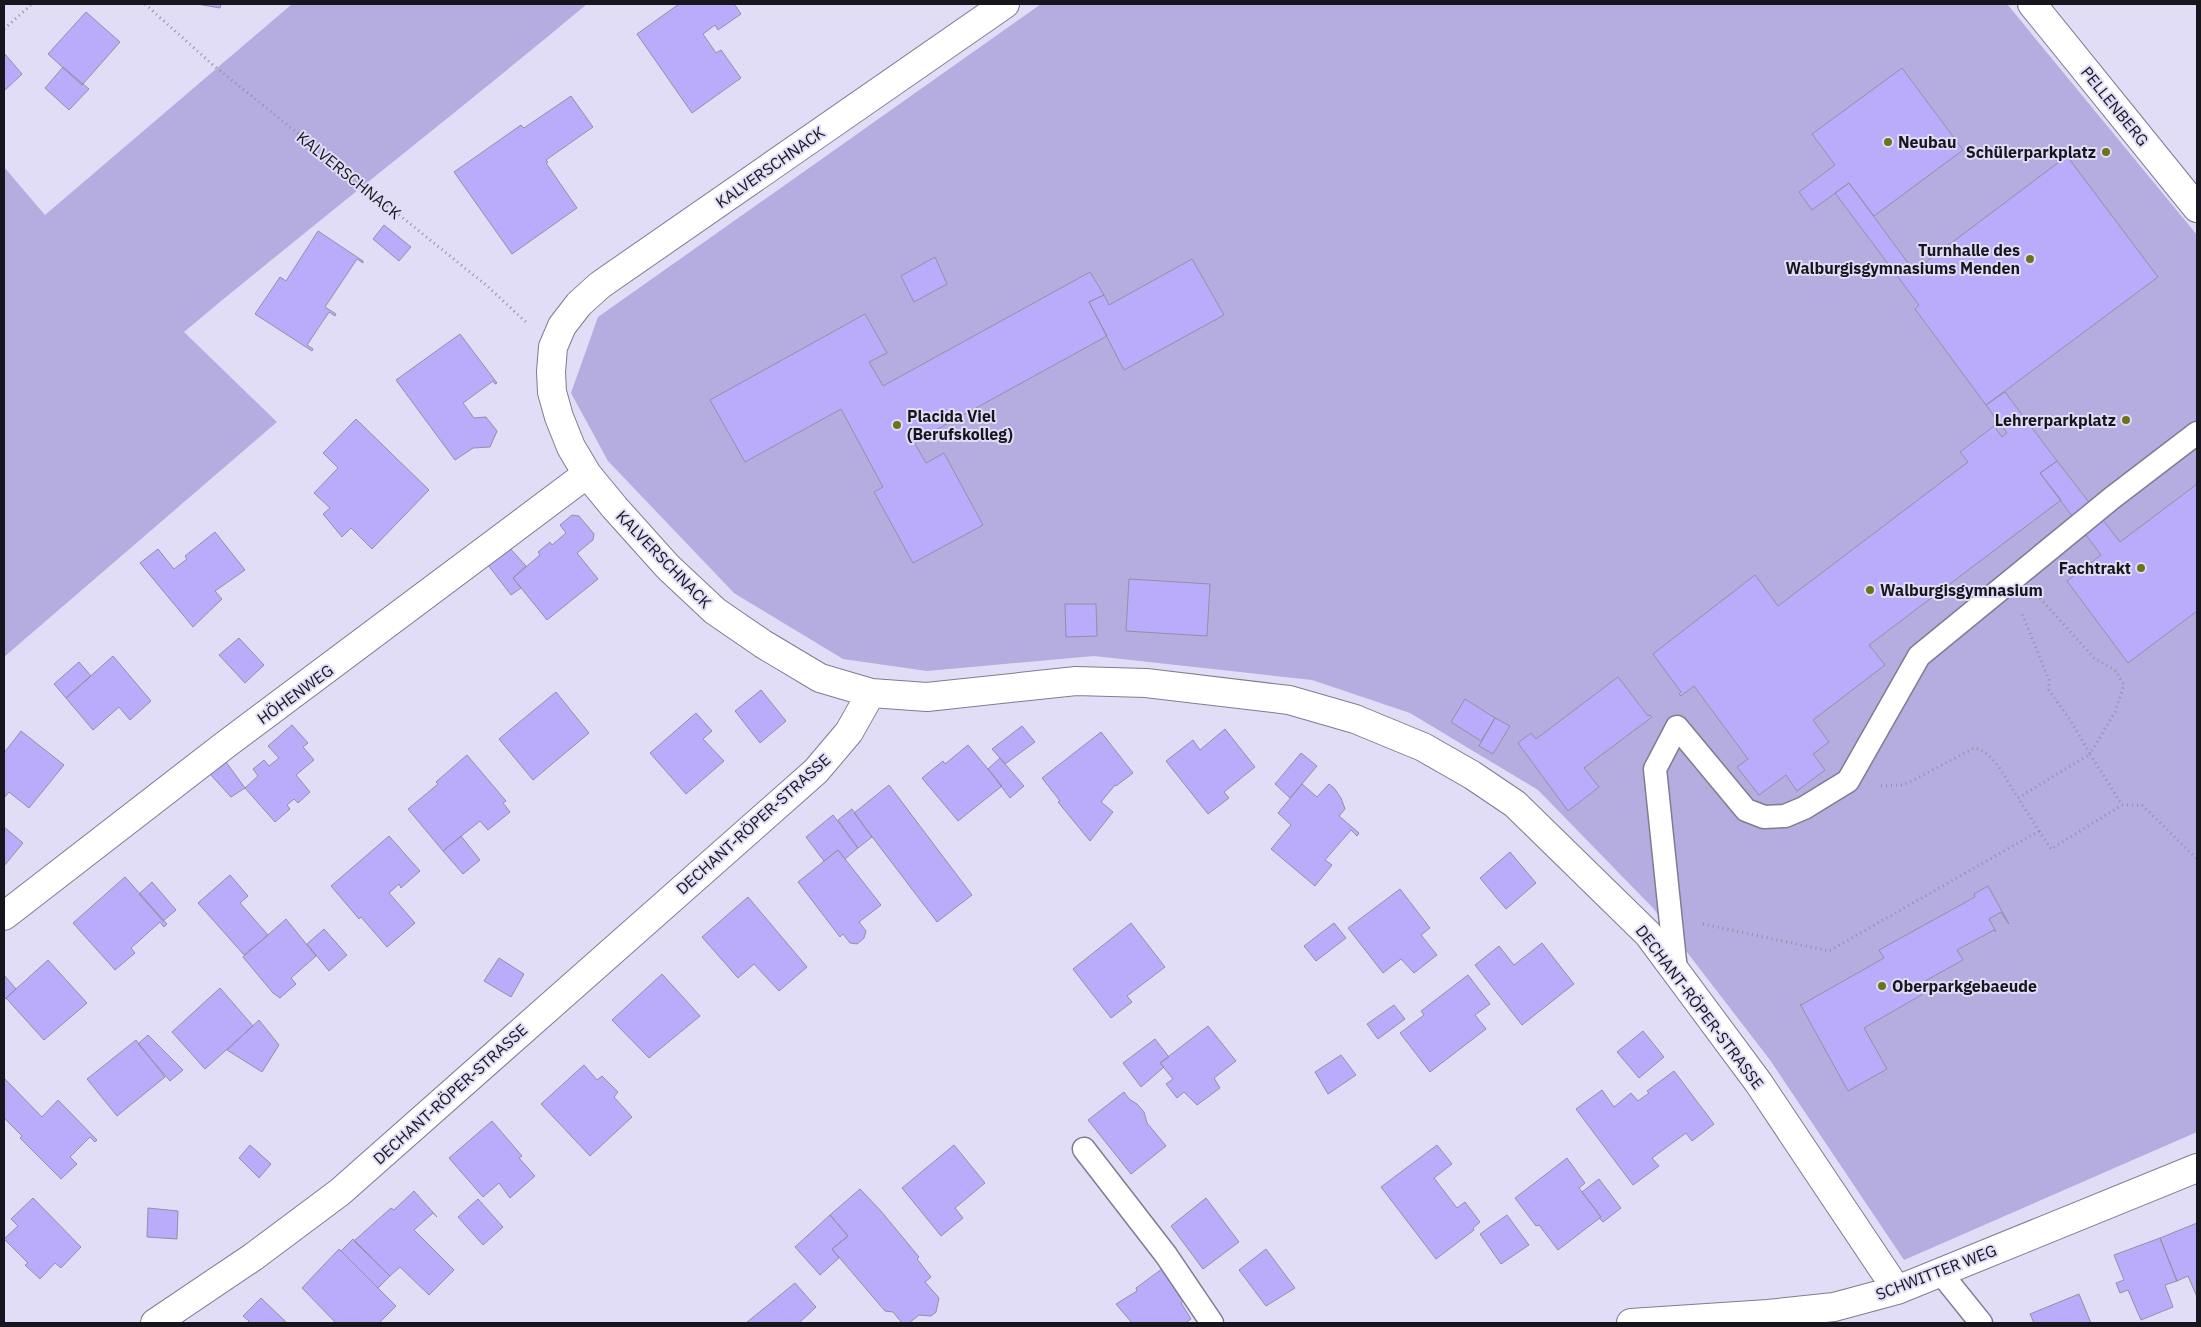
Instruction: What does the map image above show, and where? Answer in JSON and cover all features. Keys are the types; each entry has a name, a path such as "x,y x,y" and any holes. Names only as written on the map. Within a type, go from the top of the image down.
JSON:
{"street":[{"name":"KALVERSCHNACK","path":"871,694 820,678 763,644 715,611 668,567 614,508 587,474 571,446 559,418 552,392 553,346 562,326 579,304 600,286 1005,4"},
{"name":"PELLENBERG","path":"2032,4 2197,208"},
{"name":"HÖHENWEG","path":"4,916 225,745 587,474"},
{"name":"DECHANT-RÖPER-STRASSE","path":"155,1323 253,1257 347,1185 816,771 849,732 871,694 927,697 1076,681 1146,683 1289,700 1355,719 1423,748 1472,775 1515,804 1648,934 1758,1082 1897,1290"},
{"name":"SCHWITTER WEG","path":"1631,1323 1768,1314 1834,1307 1897,1290 2197,1168"}],"lane":[{"path":"1676,971 1655,769 1677,727 1746,810 1764,817 1785,816 1804,808 1848,781 1919,656 2112,498 2197,433"},
{"path":"1084,1150 1166,1255 1212,1323"},
{"path":"1940,1272 1981,1323"}],"path":[{"path":"4,29 32,4"},
{"name":"KALVERSCHNACK","path":"146,4 213,65 486,286 553,346"},
{"path":"2014,578 2094,658 2116,671 2124,684 2115,712 2090,754 2018,798"},
{"path":"2014,578 2049,680 2049,690 2072,722 2122,805"},
{"path":"1902,785 1919,778 1974,748 1982,749 1990,756 2050,849 2122,805 2142,805 2197,859"},
{"path":"1671,917 1830,951 2038,831"}],"shaded area":[{"path":"292,4 587,4 184,332 277,422 4,657 4,167 45,215"},
{"path":"1041,4 2007,4 2197,235 2197,1132 1904,1260 1770,1060 1653,908 1538,790 1410,713 1312,680 1094,656 927,671 843,659 734,593 608,461 571,393 598,317"}],"building":[{"path":"197,4 221,4 220,8"},
{"path":"679,4 734,4 741,14 718,30 715,25 703,34 716,53 721,50 741,78 692,113 637,34"},
{"path":"86,12 120,42 82,85 48,54"},
{"path":"4,53 22,74 4,91"},
{"path":"63,67 89,89 69,110 45,88"},
{"name":"Neubau","path":"1902,68 1963,150 1874,216 1849,183 1812,210 1799,192 1835,165 1812,134"},
{"path":"571,96 593,127 546,160 548,162 546,163 577,208 512,254 454,172 521,125 524,128"},
{"path":"2067,156 2158,277 1986,405 1915,309 1919,305 1835,193 1849,183 1914,271"},
{"path":"384,225 411,247 399,261 373,239"},
{"path":"318,231 363,261 363,263 357,259 325,307 336,314 335,316 329,312 307,345 313,349 312,351 255,314 280,277 286,281"},
{"path":"935,257 947,284 914,302 901,276"},
{"path":"1192,259 1224,315 1124,370 1089,302 1104,295 1109,305"},
{"name":"Placida Viel (Berufskolleg)","path":"1090,272 1104,295 1089,302 1107,336 914,442 926,463 944,453 983,525 913,563 874,492 883,487 841,409 745,462 710,400 865,314 887,353 869,362 883,386"},
{"path":"460,334 497,383 495,384 493,381 463,403 474,418 486,417 497,431 490,447 473,448 455,460 396,380"},
{"name":"Walburgisgymnasium","path":"2005,392 2057,461 2040,473 2061,500 1869,645 1885,665 1813,720 1829,742 1813,754 1825,770 1797,791 1786,775 1759,795 1737,767 1748,759 1694,686 1681,696 1679,694 1681,692 1653,654 1755,575 1778,606 1968,462 1960,452 1994,426 2002,437 2007,433 1986,405"},
{"path":"356,419 429,490 372,549 351,528 342,537 323,514 330,508 314,493 338,468 323,453"},
{"name":"Fachtrakt","path":"2057,461 2120,542 2197,484 2197,611 2128,663 2067,581 2101,555 2040,473"},
{"path":"572,515 579,516 594,534 593,540 577,553 598,579 547,620 513,578 540,555 538,552 550,542 552,545 566,533 560,525"},
{"path":"215,532 245,570 215,591 222,599 193,627 140,563 158,549 174,569 187,559 185,556"},
{"path":"507,545 526,566 513,578 521,588 511,595 485,561"},
{"path":"1129,579 1210,584 1207,636 1126,631"},
{"path":"1065,604 1096,604 1097,636 1066,637"},
{"path":"239,638 264,665 245,683 219,655"},
{"path":"113,656 151,701 130,720 119,707 93,730 66,698"},
{"path":"79,662 91,676 66,698 54,684"},
{"path":"1618,677 1648,716 1652,717 1584,768 1599,787 1568,811 1518,743 1531,733 1536,739"},
{"path":"761,690 786,721 760,743 735,711"},
{"path":"556,692 589,733 533,780 499,739"},
{"path":"1465,699 1495,718 1481,741 1451,722"},
{"path":"696,713 712,731 703,739 724,761 686,794 650,753"},
{"path":"1495,718 1510,726 1493,754 1479,746"},
{"path":"292,725 308,743 303,747 314,760 296,775 310,792 298,803 294,799 287,805 290,809 275,822 245,788 258,776 253,769 264,760 269,766 279,758 268,746"},
{"path":"1022,726 1035,742 1005,764 992,749"},
{"path":"1225,729 1255,767 1224,792 1229,798 1208,814 1166,761 1193,740 1200,750"},
{"path":"21,731 64,765 29,808 9,792 4,798 4,753"},
{"path":"1101,732 1133,773 1115,785 1101,802 1113,812 1090,841 1058,802 1060,801 1042,778"},
{"path":"968,745 1002,786 958,821 922,778 943,761 945,764"},
{"path":"1301,753 1317,766 1290,798 1275,784"},
{"path":"467,755 506,801 503,803 510,812 488,830 480,821 443,851 408,809 438,784 436,782"},
{"path":"1000,758 1024,786 1010,798 988,769"},
{"path":"226,762 245,788 231,797 210,774"},
{"path":"1302,784 1317,797 1329,784 1334,788 1341,798 1345,809 1339,816 1359,833 1357,836 1351,830 1325,860 1332,865 1315,886 1271,849 1291,825 1278,813"},
{"path":"889,785 972,895 937,922 854,813"},
{"path":"852,809 872,837 858,848 838,820"},
{"path":"833,815 858,848 845,859 838,850 824,861 806,837"},
{"path":"4,827 23,843 4,866"},
{"path":"389,836 420,871 401,888 399,884 389,893 415,923 387,947 361,917 359,919 331,886"},
{"path":"461,836 480,860 463,874 443,851"},
{"path":"838,850 881,905 859,922 866,931 864,938 857,944 850,943 843,934 840,937 798,882"},
{"path":"1510,852 1536,883 1506,909 1480,878"},
{"path":"230,875 248,896 240,903 268,935 244,955 198,903"},
{"path":"125,877 167,924 164,927 160,922 131,948 135,953 115,970 73,923"},
{"path":"152,882 176,910 163,921 139,894"},
{"name":"Oberparkgebaeude","path":"1988,886 2009,924 2001,912 1989,919 1996,932 1994,930 1957,950 1963,960 1925,981 1930,990 1864,1028 1887,1069 1848,1091 1800,1004 1884,958 1879,950 1975,897 1974,894"},
{"path":"1400,889 1430,928 1421,935 1437,955 1414,973 1401,959 1383,973 1348,928"},
{"path":"748,897 807,967 779,991 754,964 738,978 702,937"},
{"path":"286,919 316,956 291,978 296,984 280,998 273,993 243,957"},
{"path":"1131,923 1165,967 1127,996 1132,1002 1111,1018 1073,969"},
{"path":"1334,923 1346,938 1316,961 1304,946"},
{"path":"324,929 347,955 329,971 307,944"},
{"path":"1542,943 1574,984 1522,1025 1475,965 1499,946 1514,965"},
{"path":"499,958 524,974 511,997 484,981"},
{"path":"48,960 87,1003 44,1040 6,998"},
{"path":"662,974 700,1016 649,1058 612,1020"},
{"path":"4,975 16,989 4,1000"},
{"path":"1468,975 1490,1004 1475,1015 1486,1029 1430,1072 1400,1033 1424,1015 1421,1011"},
{"path":"220,988 253,1026 205,1069 172,1032"},
{"path":"1394,1005 1405,1019 1378,1039 1367,1024"},
{"path":"259,1020 279,1045 262,1072 227,1050"},
{"path":"1208,1026 1236,1061 1214,1078 1220,1088 1197,1105 1184,1092 1177,1098 1166,1084 1173,1079 1160,1063"},
{"path":"1643,1031 1664,1057 1639,1078 1617,1052"},
{"path":"148,1035 183,1070 170,1081 138,1044"},
{"path":"1155,1039 1169,1057 1160,1063 1164,1067 1141,1087 1123,1063"},
{"path":"136,1040 165,1077 117,1116 87,1079"},
{"path":"1341,1055 1356,1075 1328,1094 1315,1072"},
{"path":"584,1065 597,1080 602,1076 618,1092 614,1097 632,1117 590,1156 541,1104"},
{"path":"1674,1071 1714,1124 1692,1141 1686,1133 1652,1158 1659,1166 1633,1185 1576,1109 1602,1090 1614,1107 1631,1093 1638,1101 1649,1093 1647,1091"},
{"path":"4,1078 42,1117 58,1100 97,1140 95,1142 90,1137 70,1157 77,1164 61,1179 20,1138 22,1136 4,1118"},
{"path":"1124,1092 1144,1112 1147,1123 1166,1146 1131,1174 1088,1120"},
{"path":"492,1121 522,1156 519,1158 535,1176 510,1198 499,1183 483,1197 449,1158"},
{"path":"250,1145 271,1164 259,1178 239,1158"},
{"path":"954,1145 985,1183 955,1208 963,1218 941,1236 902,1188"},
{"path":"1437,1145 1452,1164 1434,1178 1457,1208 1465,1202 1480,1222 1473,1228 1474,1230 1436,1259 1381,1187"},
{"path":"1567,1158 1585,1183 1579,1188 1601,1217 1558,1250 1539,1225 1536,1226 1515,1198"},
{"path":"1599,1179 1621,1208 1603,1222 1582,1192"},
{"path":"860,1189 919,1257 917,1259 931,1277 925,1282 939,1298 936,1312 931,1316 919,1315 909,1323 902,1323 893,1312 885,1311 832,1249 848,1236 830,1215"},
{"path":"414,1191 437,1217 433,1213 414,1230 454,1270 429,1295 400,1267 390,1276 354,1241 391,1208 394,1210"},
{"path":"33,1198 81,1247 61,1268 55,1263 40,1279 25,1265 28,1263 4,1239 18,1226 11,1219"},
{"path":"1206,1198 1239,1242 1203,1269 1171,1226"},
{"path":"478,1199 503,1227 483,1245 458,1217"},
{"path":"148,1208 178,1211 177,1239 147,1237"},
{"path":"830,1215 848,1236 832,1249 839,1258 820,1275 795,1247"},
{"path":"1507,1215 1529,1245 1501,1264 1480,1234"},
{"path":"2197,1223 2197,1297 2188,1276 2177,1281 2160,1238"},
{"path":"2160,1238 2177,1281 2165,1285 2173,1307 2141,1320 2128,1290 2120,1293 2116,1283 2124,1280 2114,1255"},
{"path":"353,1239 390,1276 378,1288 341,1251"},
{"path":"339,1249 396,1306 379,1323 336,1323 302,1288"},
{"path":"1266,1249 1295,1288 1266,1306 1239,1270"},
{"path":"1166,1266 1187,1298 1181,1303 1191,1319 1185,1323 1132,1323 1116,1304 1137,1291 1136,1288"},
{"path":"795,1283 816,1307 799,1323 746,1323"},
{"path":"2079,1294 2091,1323 2034,1323 2030,1314"},
{"path":"261,1298 287,1323 247,1323 249,1321 243,1316"}],"place":[{"name":"Neubau","path":"1888,142"},
{"name":"Schülerparkplatz","path":"2106,152"},
{"name":"Turnhalle des Walburgisgymnasiums Menden","path":"2030,259"},
{"name":"Lehrerparkplatz","path":"2126,420"},
{"name":"Placida Viel (Berufskolleg)","path":"897,425"},
{"name":"Fachtrakt","path":"2141,568"},
{"name":"Walburgisgymnasium","path":"1870,590"},
{"name":"Oberparkgebaeude","path":"1882,986"}]}
